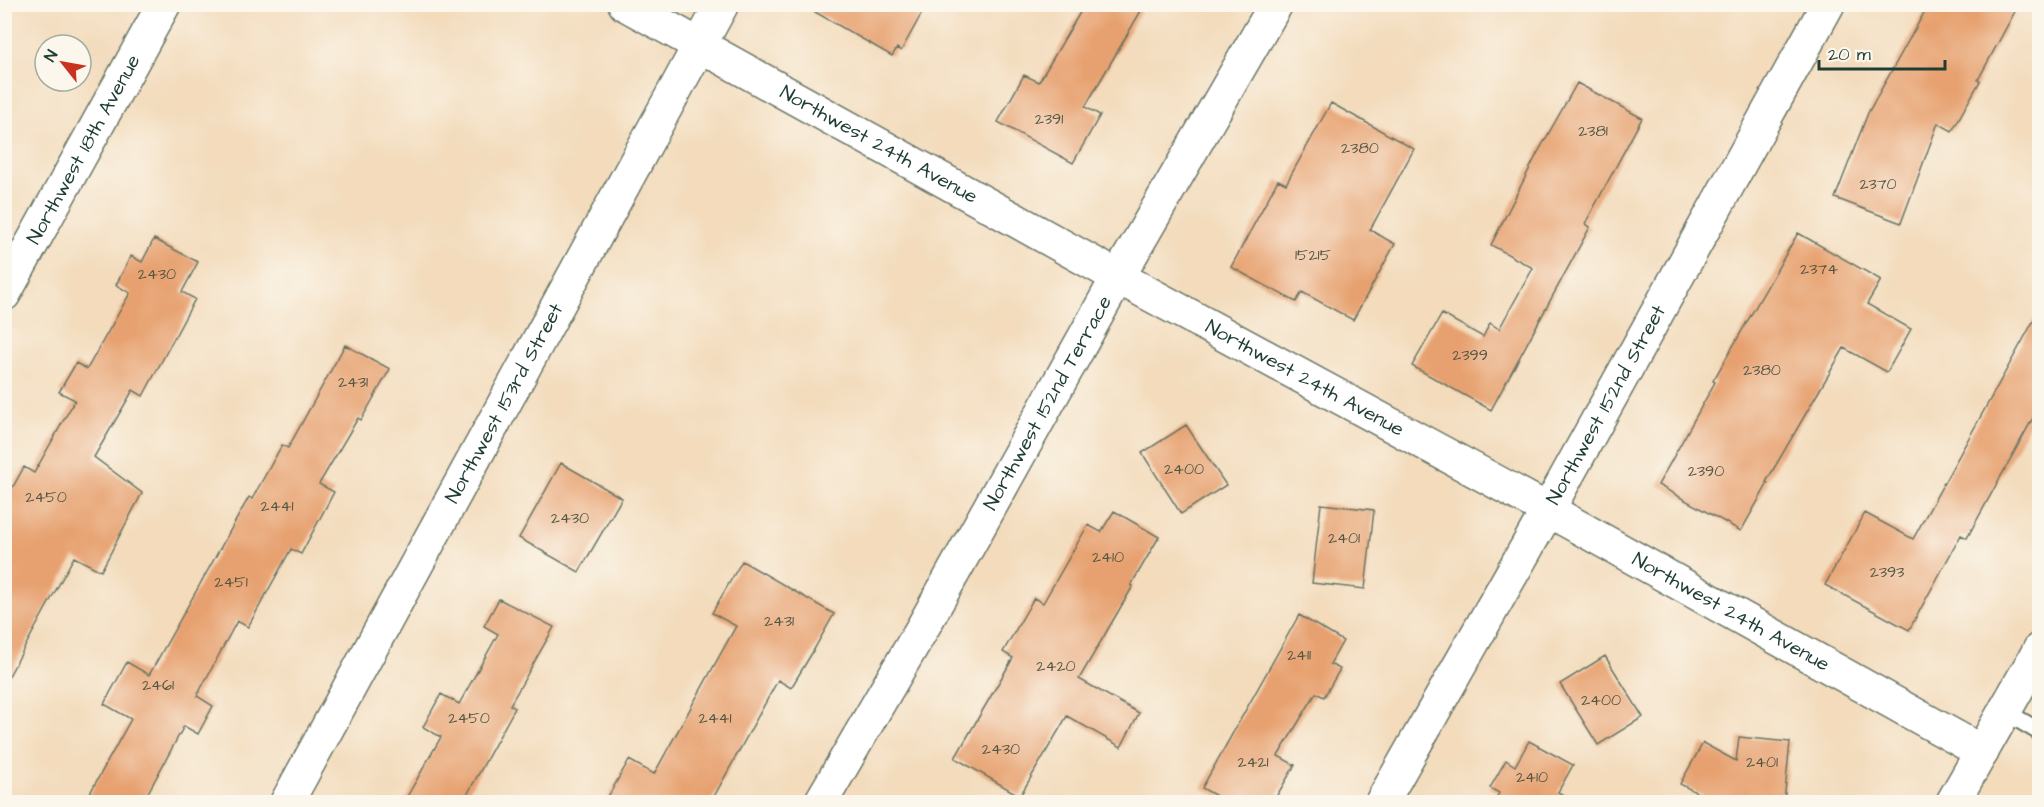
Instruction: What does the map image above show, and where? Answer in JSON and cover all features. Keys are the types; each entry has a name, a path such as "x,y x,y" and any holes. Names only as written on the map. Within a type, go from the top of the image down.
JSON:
{"street":[{"name":"Northwest 18th Avenue","path":"4,294 164,4"},
{"name":"Northwest 24th Avenue","path":"626,4 1118,278 1548,510 1982,752"},
{"name":"Northwest 153rd Street","path":"286,802 722,4"},
{"name":"Northwest 152nd Terrace","path":"821,802 923,627 1118,278 1276,4"},
{"name":"Northwest 152nd Street","path":"1382,802 1548,510 1828,4"},
{"path":"1953,802 2040,649"}],"lane":[{"path":"2004,711 2040,732"}],"building":[{"path":"801,4 927,4 901,51 897,48 892,56"},
{"path":"1085,4 1145,4 1085,107 1100,115 1073,163 998,122 1024,75 1039,82"},
{"path":"1929,4 2019,4 1952,131 1938,123 1901,223 1835,198 1868,113"},
{"path":"1577,83 1642,118 1585,224 1590,227 1491,410 1412,366 1442,314 1483,337 1490,323 1499,329 1533,268 1491,245 1537,154"},
{"path":"1331,103 1414,149 1370,230 1395,244 1353,320 1302,292 1296,302 1231,267 1278,180 1286,184"},
{"path":"1798,233 1881,280 1867,304 1911,329 1887,372 1844,348 1766,482 1768,483 1741,531 1658,485 1715,382 1713,381"},
{"path":"154,239 198,262 182,292 195,299 143,396 133,390 94,457 142,493 101,571 74,557 4,685 4,503 24,467 34,473 75,400 59,392 76,363 87,369 130,293 116,285 131,256 142,262"},
{"path":"2040,309 2040,405 1967,538 1961,535 1909,630 1825,585 1865,513 1913,539"},
{"path":"345,345 390,369 361,420 358,418 319,484 334,492 301,554 291,549 248,627 237,621 197,696 213,706 198,734 184,726 143,802 85,802 131,719 104,704 127,662 149,675 249,497 252,499 282,445 288,448"},
{"path":"1186,425 1226,485 1181,514 1142,453"},
{"path":"561,463 622,498 579,572 519,538"},
{"path":"1321,504 1374,510 1365,589 1312,583"},
{"path":"1114,511 1159,537 1079,679 1139,713 1121,747 1067,716 1020,796 955,758 1013,658 1003,652 1034,598 1043,603 1088,525 1101,532"},
{"path":"742,561 834,614 812,653 791,688 778,680 711,802 605,802 629,760 654,774 736,626 712,613"},
{"path":"499,599 554,627 510,705 515,708 463,802 404,802 441,737 423,727 441,694 459,704 498,634 484,626"},
{"path":"1299,615 1343,641 1330,664 1340,669 1324,697 1316,693 1278,756 1295,765 1273,802 1227,802 1202,788"},
{"path":"1605,656 1643,717 1598,745 1560,684"},
{"path":"1739,737 1790,742 1784,802 1715,802 1680,784 1703,743 1736,761"},
{"path":"1529,741 1573,765 1558,792 1576,802 1494,802 1499,793 1490,788 1506,760 1515,766"}]}
